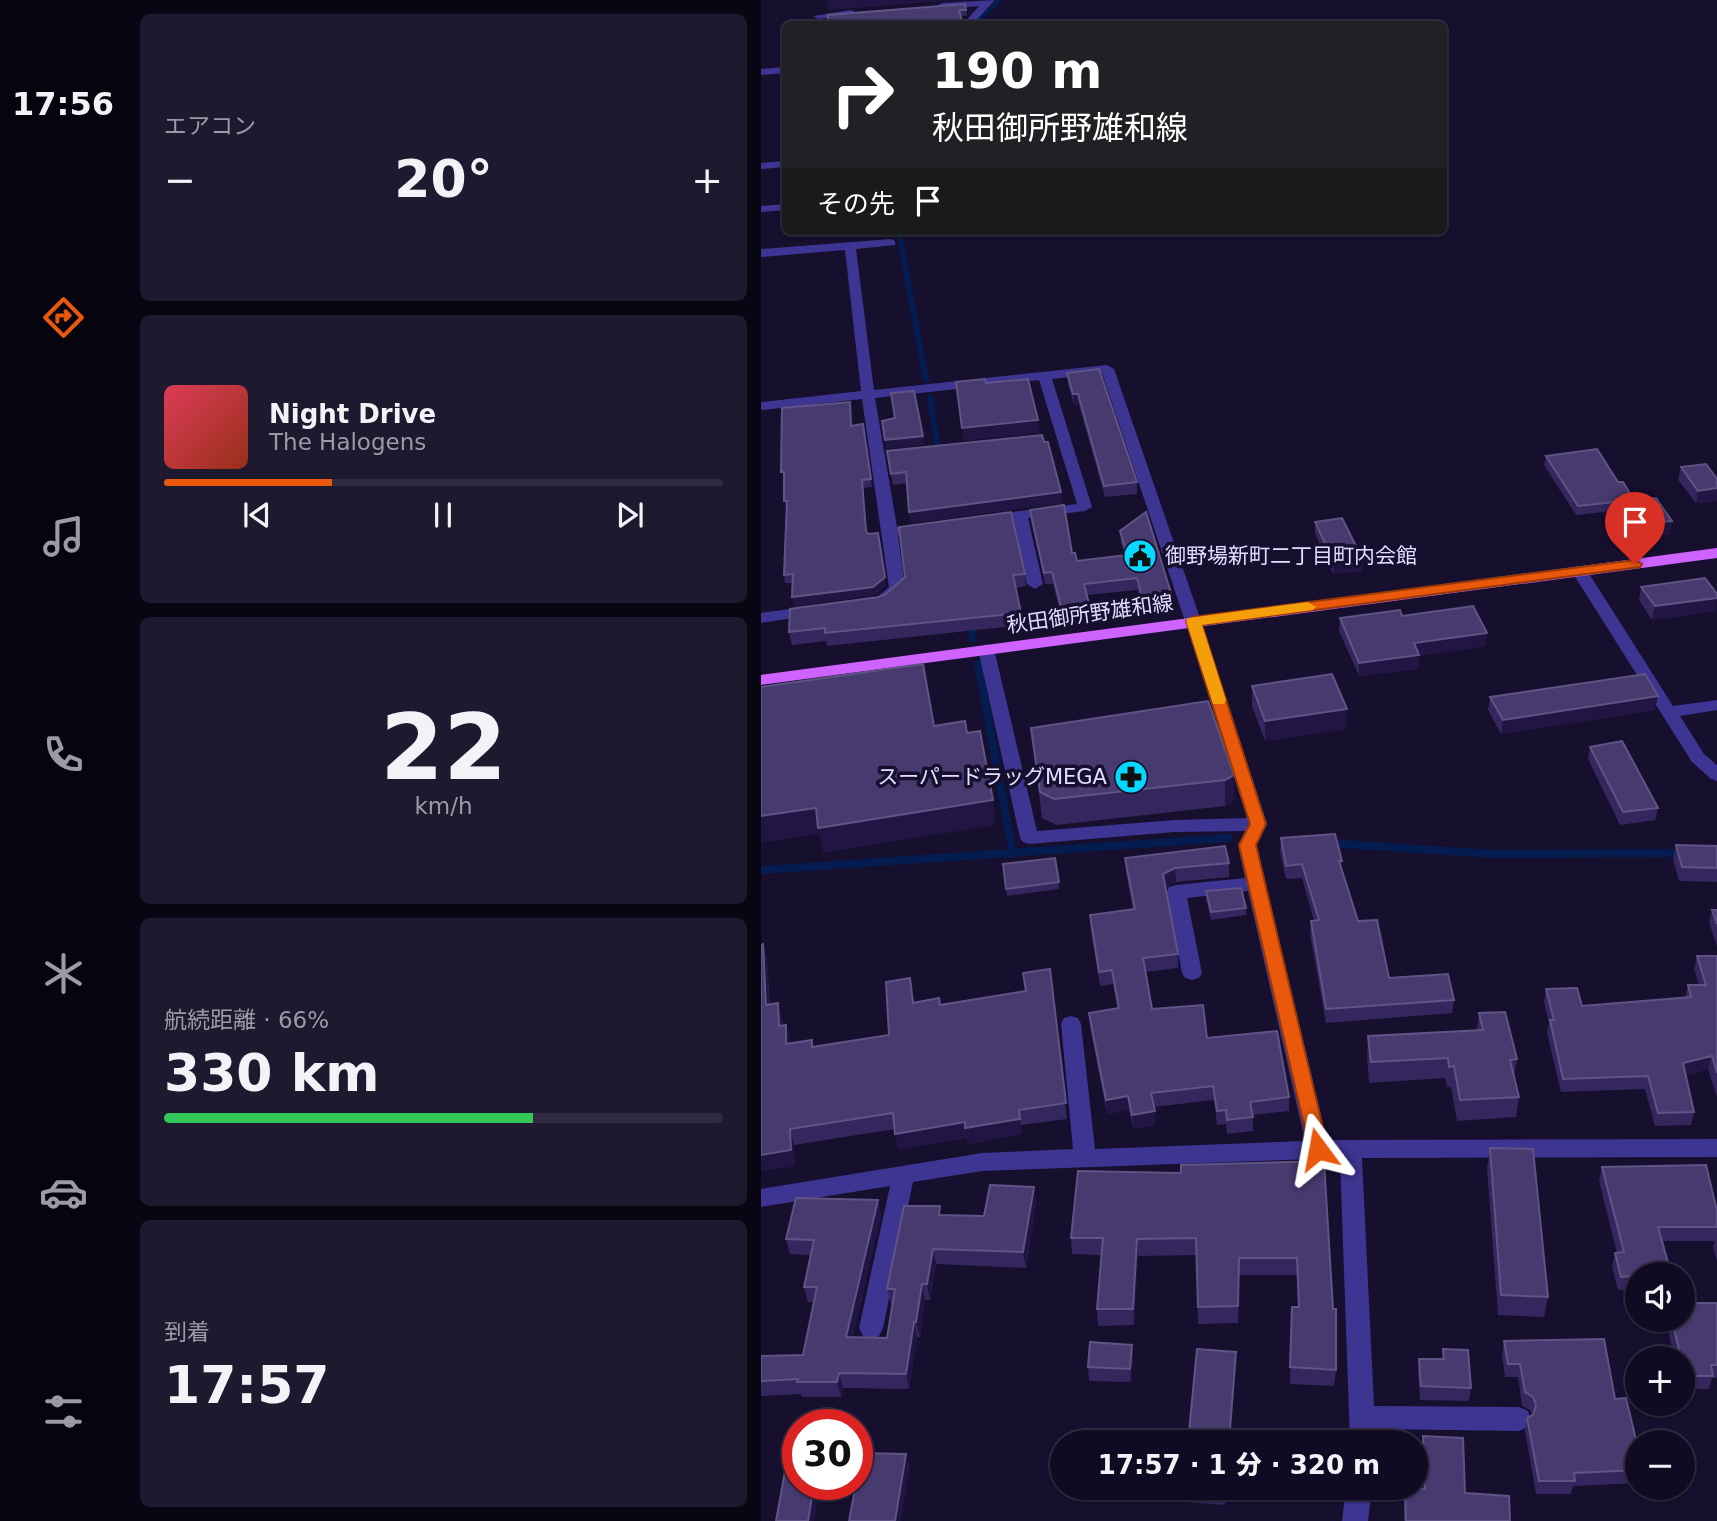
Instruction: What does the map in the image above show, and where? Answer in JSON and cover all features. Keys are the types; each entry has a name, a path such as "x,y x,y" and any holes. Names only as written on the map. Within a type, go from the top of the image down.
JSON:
{"main road":[{"name":"秋田御所野雄和線","path":"761,680 1717,553"}],"street":[{"path":"935,7 989,1"},
{"path":"969,21 989,1"},
{"path":"818,16 857,13"},
{"path":"761,72 782,70"},
{"path":"761,166 782,163"},
{"path":"761,209 782,206"},
{"path":"761,253 891,243"},
{"path":"850,246 868,395 885,456 897,588 880,602 867,604"},
{"path":"761,406 1107,369 1193,621 1258,824 1247,845 1318,1149"},
{"path":"968,522 1085,507 1056,438 1044,376"},
{"path":"1020,515 1035,584"},
{"path":"890,532 942,525"},
{"path":"1580,572 1698,758 1717,775"},
{"path":"761,618 827,609"},
{"path":"986,649 1029,838 1175,826 1258,824"},
{"path":"1668,712 1717,705"},
{"path":"1192,973 1176,892 1256,883"},
{"path":"1071,1024 1085,1158"},
{"path":"761,1198 982,1162 1318,1149 1717,1148"},
{"path":"1351,1149 1363,1430"},
{"path":"871,1328 903,1175"},
{"path":"1364,1417 1519,1419"},
{"path":"1355,1521 1358,1500"}],"building":[{"path":"965,4 966,10 959,10 962,21 828,21 828,15"},
{"path":"1099,369 1137,482 1104,486 1078,394 1073,394 1067,373"},
{"path":"985,379 986,383 1028,379 1038,420 962,428 956,382"},
{"path":"914,391 923,436 885,440 882,421 895,418 891,393"},
{"path":"850,402 851,426 863,424 871,479 862,480 866,531 868,534 878,533 885,577 873,587 792,597 793,574 784,575 787,501 784,501 784,472 781,472 782,408"},
{"path":"1042,435 1044,442 1048,442 1061,492 909,512 906,472 891,474 887,451"},
{"path":"1597,449 1618,482 1623,482 1634,500 1578,506 1546,456"},
{"path":"1706,464 1717,479 1717,488 1698,491 1681,467"},
{"path":"1656,498 1672,521 1638,525 1622,502"},
{"path":"1064,505 1072,553 1075,553 1077,561 1127,555 1120,531 1146,512 1171,593 1142,597 1137,578 1084,584 1089,604 1061,607 1052,572 1044,573 1030,510"},
{"path":"1011,512 1025,574 1013,575 1021,613 825,633 825,628 789,632 790,609 879,597 905,577 899,527"},
{"path":"1342,518 1363,560 1334,563 1315,522"},
{"path":"1705,578 1717,598 1655,606 1641,587"},
{"path":"1473,606 1487,633 1414,643 1419,655 1359,663 1340,618 1400,610 1402,616"},
{"path":"923,664 934,726 965,721 967,733 980,731 993,800 818,828 816,808 761,816 761,687"},
{"path":"1332,674 1347,709 1265,721 1252,686"},
{"path":"1645,674 1658,696 1503,720 1490,697"},
{"name":"スーパードラッグMEGA","path":"1208,701 1234,775 1225,780 1054,799 1040,792 1031,728"},
{"path":"1622,741 1658,808 1623,812 1590,747"},
{"path":"1335,834 1342,861 1339,861 1358,921 1377,920 1389,978 1448,974 1454,1000 1326,1009 1311,921 1319,920 1302,864 1286,866 1281,838"},
{"path":"1676,845 1717,846 1717,868 1682,867"},
{"path":"1225,846 1229,863 1175,868 1163,874 1178,954 1143,958 1152,1009 1203,1005 1207,1038 1277,1031 1289,1097 1250,1102 1253,1117 1227,1120 1226,1110 1217,1111 1213,1086 1151,1093 1155,1111 1132,1115 1128,1096 1106,1100 1089,1013 1119,1008 1112,970 1099,972 1090,915 1135,909 1125,858"},
{"path":"1055,858 1059,882 1006,889 1003,864"},
{"path":"1241,888 1246,908 1211,912 1206,891"},
{"path":"1712,910 1717,910 1717,924"},
{"path":"763,944 766,1005 778,1003 779,1026 786,1025 786,1044 812,1040 812,1047 889,1035 886,982 910,978 913,1003 939,998 940,1005 1026,991 1023,973 1050,969 1066,1103 1019,1110 1020,1119 965,1128 965,1122 895,1134 893,1113 790,1129 791,1150 761,1155"},
{"path":"1697,956 1717,956 1717,1073 1712,1056 1683,1063 1694,1112 1658,1113 1648,1076 1563,1079 1550,1020 1554,1020 1546,989 1577,988 1582,1006 1691,997 1688,985 1706,985"},
{"path":"1505,1012 1517,1059 1510,1060 1519,1097 1460,1100 1454,1066 1449,1067 1448,1058 1371,1062 1368,1036 1483,1030 1479,1013"},
{"path":"1490,1148 1533,1149 1548,1297 1501,1295"},
{"path":"1324,1161 1333,1309 1336,1309 1336,1370 1290,1367 1292,1307 1299,1307 1297,1258 1239,1258 1238,1306 1198,1307 1196,1238 1137,1239 1133,1309 1097,1309 1103,1238 1071,1238 1078,1171 1181,1173 1181,1165"},
{"path":"1706,1165 1717,1211 1717,1227 1658,1227 1668,1262 1625,1262 1625,1277 1621,1277 1615,1253 1624,1252 1602,1167"},
{"path":"990,1185 1034,1187 1023,1252 933,1249 927,1284 922,1284 906,1374 839,1373 837,1382 797,1382 798,1379 761,1381 761,1356 803,1355 817,1287 804,1287 814,1240 786,1239 796,1198 878,1200 846,1337 887,1338 895,1289 887,1289 904,1206 940,1206 939,1215 984,1216"},
{"path":"1695,1303 1717,1303 1717,1365 1711,1365 1713,1376 1695,1376 1695,1346 1678,1346 1675,1332 1695,1332"},
{"path":"1604,1339 1615,1399 1625,1398 1625,1416 1630,1416 1634,1430 1625,1430 1625,1471 1574,1473 1575,1481 1539,1481 1527,1418 1533,1415 1536,1405 1533,1397 1525,1392 1520,1364 1508,1364 1504,1341"},
{"path":"1090,1342 1132,1345 1130,1369 1088,1367"},
{"path":"1197,1349 1236,1352 1230,1430 1189,1430"},
{"path":"1443,1349 1468,1350 1471,1388 1421,1386 1419,1359 1444,1359"},
{"path":"1428,1436 1463,1438 1465,1493 1509,1496 1510,1521 1406,1521 1405,1500 1428,1500"},
{"path":"873,1453 906,1454 895,1521 849,1521 853,1500 873,1500"},
{"path":"782,1488 782,1500 811,1500 808,1521 776,1521"}],"waterway":[{"path":"977,21 1000,0"},
{"path":"900,235 902,246"},
{"path":"901,244 926,380"},
{"path":"930,397 937,442"},
{"path":"970,620 973,638"},
{"path":"978,664 1013,853"},
{"path":"1013,853 1228,838"},
{"path":"1327,843 1493,854 1685,853"},
{"path":"761,870 1013,853"}],"slow traffic":[{"path":"1218,700 1193,621 1308,607"}],"place":[{"name":"御野場新町二丁目町内会館","path":"1140,556"},
{"name":"スーパードラッグMEGA","path":"1131,777"}],"route":[{"path":"1318,1149 1247,845 1258,824 1193,621 1635,564"}]}
